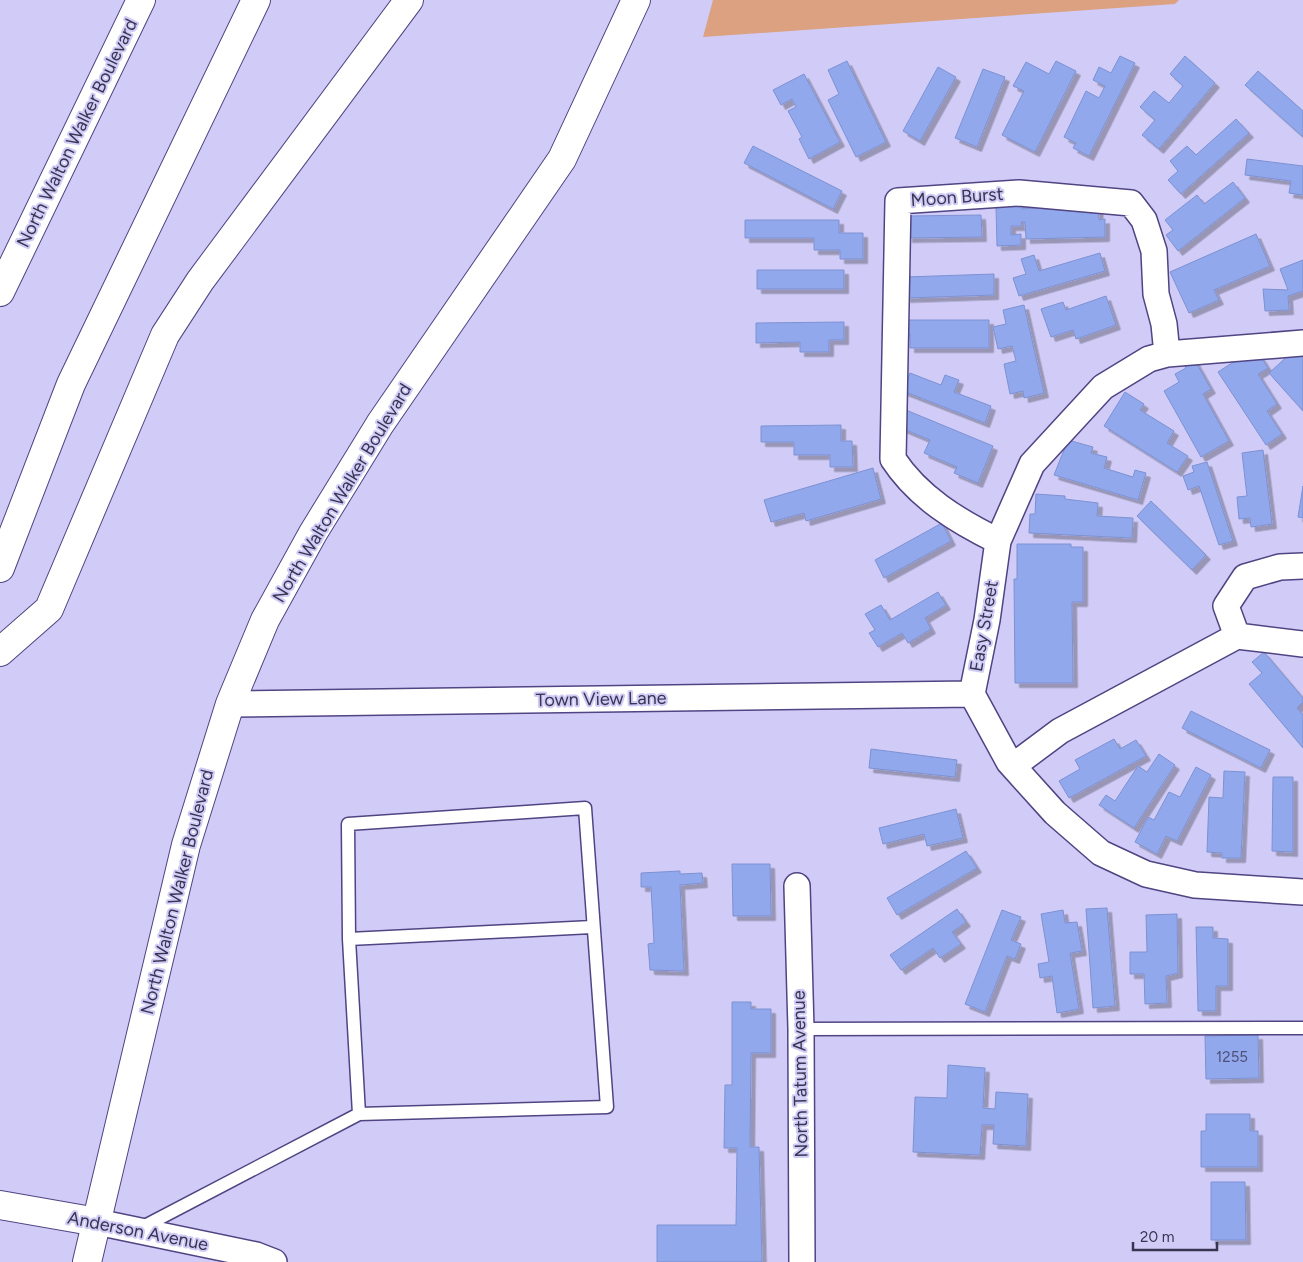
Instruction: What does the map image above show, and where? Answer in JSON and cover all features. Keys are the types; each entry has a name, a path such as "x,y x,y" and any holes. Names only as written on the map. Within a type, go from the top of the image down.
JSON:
{"main road":[{"name":"North Walton Walker Boulevard","path":"0,292 142,0"},
{"path":"0,568 71,384 256,0"},
{"path":"0,652 48,609 165,335 206,274 409,0"},
{"name":"North Walton Walker Boulevard","path":"88,1262 186,844 230,704 266,620 313,533 380,424 562,159 636,0"},
{"name":"Anderson Avenue","path":"9,1206 97,1222"}],"street":[{"name":"Moon Burst","path":"998,541 971,528 930,501 902,473 893,459 898,201 1019,193 1131,203 1144,220 1154,251 1156,294 1164,324 1167,354"},
{"name":"Easy Street","path":"1303,343 1167,354 1149,358 1102,386 1032,464 998,541 987,620 972,694 1013,766 1055,813 1101,853 1146,874 1195,885 1303,892"},
{"path":"1237,636 1226,606 1245,578 1280,567 1303,566"},
{"path":"1013,766 1060,731 1237,636 1303,644"},
{"name":"Town View Lane","path":"230,704 972,694"},
{"name":"North Tatum Avenue","path":"797,886 801,1029 802,1262"},
{"name":"Anderson Avenue","path":"97,1222 261,1260"}],"lane":[{"path":"137,1230 359,1114 608,1107 592,927 585,808 348,824 349,939 359,1114"},
{"path":"349,939 592,927"},
{"path":"801,1029 1303,1028"}],"shaded area":[{"path":"713,0 1179,0 1175,4 703,37"}],"building":[{"path":"1120,56 1135,63 1089,156 1073,148 1076,143 1064,137 1086,91 1099,98 1105,86 1093,80 1099,67 1111,73"},
{"path":"1185,56 1215,83 1159,149 1142,135 1155,120 1140,107 1154,91 1169,103 1183,86 1170,74"},
{"path":"847,61 886,142 856,157 828,100 839,94 828,70"},
{"path":"1056,61 1076,71 1035,152 1002,135 1024,91 1013,86 1026,62 1049,74"},
{"path":"938,67 956,77 920,141 903,131"},
{"path":"983,69 1005,77 977,147 955,138"},
{"path":"1258,71 1303,111 1303,137 1245,85"},
{"path":"804,74 840,142 809,159 799,139 802,137 788,111 796,107 792,99 781,105 773,90"},
{"path":"1236,119 1249,133 1181,194 1168,180 1178,171 1170,161 1187,146 1196,155"},
{"path":"753,146 842,191 833,209 744,163"},
{"path":"1247,159 1303,166 1303,195 1289,193 1291,181 1245,175"},
{"path":"1233,182 1245,198 1178,251 1166,235 1173,230 1165,220 1197,195 1204,204"},
{"path":"1022,196 1022,209 1098,202 1099,220 1105,219 1105,237 1026,239 1025,222 1021,222 1022,226 1011,226 1011,235 1021,234 1021,245 997,246 996,208 1002,207 1002,197"},
{"path":"981,215 982,237 908,238 908,216"},
{"path":"745,220 839,220 839,233 863,233 863,259 840,259 840,250 814,250 814,238 745,238"},
{"path":"1256,234 1270,266 1214,290 1219,300 1189,313 1170,272"},
{"path":"1100,253 1105,271 1019,296 1013,278 1026,274 1021,259 1034,255 1039,271"},
{"path":"1303,260 1303,291 1288,296 1289,310 1265,311 1263,289 1288,290 1280,269"},
{"path":"757,270 844,270 844,289 757,289"},
{"path":"994,274 994,295 906,298 905,277"},
{"path":"1106,296 1116,325 1076,339 1073,330 1051,337 1041,309 1063,302 1066,310"},
{"path":"1024,305 1044,393 1024,398 1023,391 1010,394 1004,364 1016,361 1012,346 998,349 993,327 1006,324 1003,310"},
{"path":"903,320 989,320 989,348 910,348 910,334 903,334"},
{"path":"844,322 844,340 829,340 829,352 800,352 800,342 756,343 756,323"},
{"path":"1255,348 1268,368 1258,374 1277,404 1267,411 1282,434 1266,445 1218,372"},
{"path":"1303,349 1303,411 1269,373 1291,353 1294,357"},
{"path":"1194,359 1211,389 1203,394 1229,441 1201,457 1164,391 1179,382 1175,374 1186,368 1183,364"},
{"path":"910,373 941,385 945,375 959,380 954,392 991,406 985,423 903,391"},
{"path":"1125,392 1144,404 1140,410 1174,431 1167,443 1188,456 1177,472 1104,426"},
{"path":"906,410 993,446 978,483 954,473 957,467 924,453 930,440 899,427"},
{"path":"841,425 841,441 852,441 853,467 830,467 830,455 794,455 794,442 761,442 761,426"},
{"path":"1068,440 1093,447 1091,453 1107,457 1104,468 1133,477 1135,470 1146,473 1138,500 1054,475"},
{"path":"1263,450 1272,524 1251,527 1250,518 1239,519 1237,497 1247,496 1242,453"},
{"path":"1207,462 1233,541 1219,545 1199,486 1188,490 1183,476 1194,472 1192,466"},
{"path":"873,468 881,499 806,521 804,513 771,522 764,500"},
{"path":"1303,486 1303,518 1298,517"},
{"path":"1036,494 1065,496 1065,499 1098,503 1097,516 1133,518 1132,538 1029,533 1030,514 1035,514"},
{"path":"1151,501 1206,555 1192,570 1137,516"},
{"path":"942,523 951,541 884,578 875,560"},
{"path":"1017,544 1071,544 1071,547 1083,547 1083,602 1072,602 1073,683 1015,683 1014,579 1017,579"},
{"path":"938,592 946,605 925,618 931,629 908,643 902,633 878,647 869,633 875,630 865,614 881,605 890,620"},
{"path":"1264,652 1303,698 1303,702 1297,708 1303,715 1303,748 1249,684 1262,673 1252,662"},
{"path":"1191,711 1270,750 1261,768 1182,728"},
{"path":"1114,739 1120,749 1136,740 1146,756 1069,798 1059,781 1080,769 1075,760"},
{"path":"871,749 957,760 955,777 869,768"},
{"path":"1159,754 1175,765 1134,828 1099,805 1106,795 1115,801 1138,766 1147,772"},
{"path":"1196,767 1211,775 1177,841 1166,836 1157,854 1135,842 1148,817 1154,820 1169,792 1180,797"},
{"path":"1224,771 1245,772 1241,858 1222,858 1222,853 1207,852 1209,797 1223,798"},
{"path":"1273,777 1293,777 1293,852 1272,851"},
{"path":"956,809 963,838 927,846 924,834 883,844 879,828"},
{"path":"966,851 977,868 897,915 887,898"},
{"path":"732,864 770,864 771,916 733,916"},
{"path":"680,871 680,874 702,873 703,883 680,885 684,971 650,970 648,944 654,943 651,887 641,887 641,873"},
{"path":"1107,908 1115,1006 1093,1008 1086,909"},
{"path":"957,909 966,922 952,932 961,944 940,958 933,948 901,970 890,955"},
{"path":"1002,910 1021,917 1011,940 1021,944 1015,959 1007,956 985,1012 965,1004"},
{"path":"1063,910 1065,923 1077,922 1082,951 1070,953 1079,1009 1057,1013 1052,976 1040,978 1038,964 1049,962 1041,914"},
{"path":"1177,914 1178,973 1166,976 1167,1003 1145,1004 1144,974 1130,974 1130,952 1147,952 1146,915"},
{"path":"1196,927 1213,927 1213,938 1228,939 1228,986 1216,986 1216,1011 1198,1011"},
{"path":"732,1002 751,1002 751,1009 771,1009 771,1053 751,1053 750,1147 759,1147 762,1262 657,1262 657,1225 736,1225 737,1148 724,1148 725,1085 732,1085"},
{"path":"1258,1035 1259,1078 1206,1079 1205,1036"},
{"path":"948,1065 985,1068 983,1108 995,1109 996,1092 1028,1094 1026,1146 993,1144 994,1125 982,1125 980,1155 913,1152 915,1097 947,1098"},
{"path":"1206,1114 1250,1114 1250,1131 1258,1131 1258,1167 1201,1167 1201,1131 1206,1131"},
{"path":"1211,1182 1245,1182 1246,1240 1211,1240"}]}
